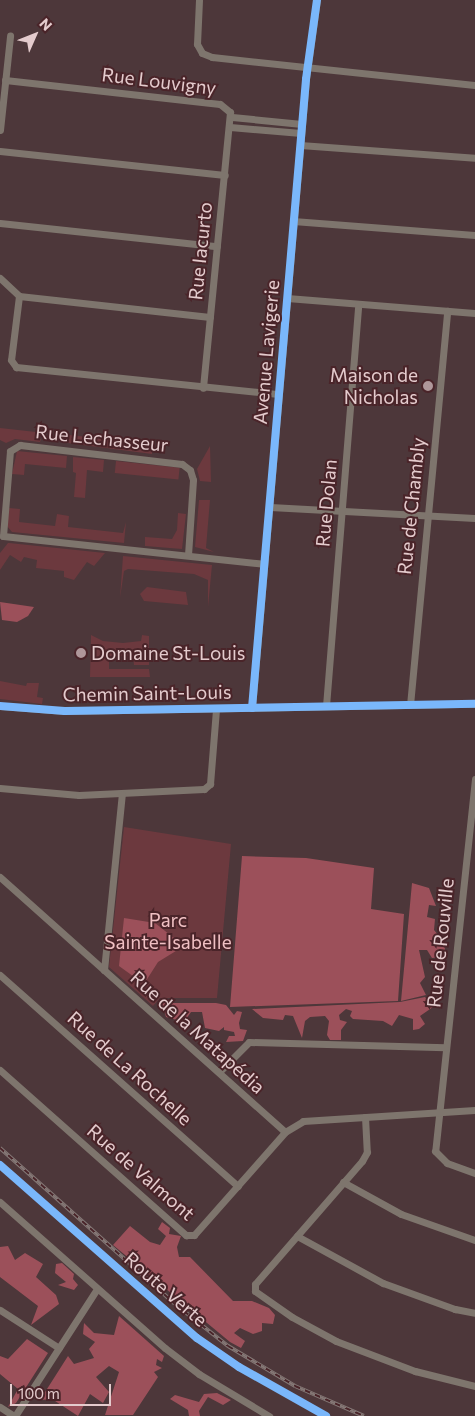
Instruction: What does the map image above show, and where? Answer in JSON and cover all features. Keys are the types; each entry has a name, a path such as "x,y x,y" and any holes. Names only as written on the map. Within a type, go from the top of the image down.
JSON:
{"street":[{"path":"199,0 197,44 206,56 475,85"},
{"name":"Avenue Lavigerie","path":"252,708 301,133 317,0"},
{"path":"0,130 10,36"},
{"name":"Rue Louvigny","path":"5,80 220,104 232,117 302,124"},
{"name":"Rue Iacurto","path":"203,388 232,117"},
{"path":"230,127 301,133"},
{"path":"300,145 475,158"},
{"path":"0,151 225,175"},
{"path":"293,221 475,236"},
{"path":"0,223 217,246"},
{"path":"0,278 19,296 210,317"},
{"path":"19,296 13,365 203,388 279,394"},
{"path":"287,298 475,313"},
{"name":"Rue Dolan","path":"326,706 358,304"},
{"name":"Rue de Chambly","path":"410,705 446,311"},
{"name":"Rue Lechasseur","path":"2,538 10,452 20,445 182,464 190,470 193,480 188,555"},
{"path":"270,507 426,517 475,518"},
{"path":"2,538 264,564"},
{"name":"Chemin Saint-Louis","path":"0,706 35,711 475,704"},
{"path":"0,788 79,795 204,789 210,784 216,709"},
{"name":"Rue de Rouville","path":"475,779 435,1151 439,1158 475,1173"},
{"path":"104,970 122,794"},
{"name":"Rue de la Matapédia","path":"0,877 285,1132"},
{"name":"Rue de La Rochelle","path":"0,975 238,1186"},
{"path":"219,1072 241,1048 258,1041 445,1047"},
{"name":"Rue de Valmont","path":"0,1070 186,1234 194,1235 285,1132 303,1121 475,1110"},
{"path":"365,1117 367,1152 255,1284 259,1296 336,1341 378,1358 475,1386"},
{"path":"343,1182 401,1214 475,1240"},
{"path":"0,1202 97,1288 199,1374 269,1416"},
{"path":"297,1236 383,1283 455,1309 475,1313"},
{"path":"0,1407 15,1416 97,1288"},
{"path":"0,1310 59,1348"}],"green space":[{"path":"0,428 36,432 35,438 41,439 40,442 15,439 6,443 0,440"},
{"path":"69,435 152,444 152,454 68,443"},
{"path":"210,446 211,482 200,481 197,469"},
{"path":"17,451 67,456 66,468 25,464 24,475 12,474"},
{"path":"73,457 104,460 103,472 87,470 85,498 74,497 76,473 73,472"},
{"path":"116,461 180,468 178,480 115,473"},
{"path":"199,500 210,500 206,548 214,552 195,547"},
{"path":"9,508 20,509 19,522 55,526 57,514 69,516 68,527 123,533 126,522 124,543 12,532 7,526"},
{"path":"178,513 186,514 182,549 145,546 145,537 172,539 177,530"},
{"path":"8,543 105,553 94,566 87,562 74,580 64,577 64,571 36,568 37,560 24,557 21,562 10,555 0,570 0,553"},
{"path":"123,556 212,565 208,607 208,580 194,574 128,569 124,571 120,598"},
{"path":"147,587 186,592 188,605 144,601 140,594"},
{"path":"91,635 103,641 123,643 141,641 142,635 149,636 149,665 134,665 133,656 109,656 109,669 149,669 150,677 90,677"},
{"path":"0,681 26,686 27,683 39,683 37,697 43,698 42,704 0,699"},
{"name":"Parc Sainte-Isabelle","path":"124,827 231,844 217,998 160,998 153,1006 109,967"}],"shaded area":[{"path":"0,602 34,607 28,616 17,622 2,620"},
{"path":"242,856 306,858 374,868 371,909 404,914 398,1001 230,1007"},
{"path":"412,883 429,888 436,906 429,905 427,917 435,919 434,930 439,936 435,941 445,948 443,957 432,958 427,950 419,950 425,977 420,983 426,995 401,1001"},
{"path":"124,918 155,923 184,946 158,962 144,984 119,966"},
{"path":"425,997 433,1007 420,1016 425,1024 419,1029 413,1030 413,1019 399,1015 392,1026 383,1021 353,1019 350,1016 352,1011 346,1009 339,1015 340,1020 347,1022 341,1030 341,1040 330,1040 327,1035 329,1021 325,1016 310,1017 305,1021 302,1038 293,1016 285,1015 283,1020 263,1018 252,1009 400,1002"},
{"path":"162,1003 216,1003 226,1005 234,1015 237,1011 242,1012 239,1023 240,1029 247,1030 243,1041 226,1042 229,1036 235,1036 234,1032 224,1030 224,1027 219,1031 205,1028 202,1012 191,1012 184,1022 166,1017"},
{"path":"162,1222 170,1228 169,1234 181,1236 177,1247 179,1257 190,1257 233,1301 252,1301 269,1308 275,1315 273,1324 262,1323 262,1331 253,1334 240,1328 234,1333 245,1341 241,1348 230,1342 113,1245 130,1226 150,1242 160,1245 166,1236 158,1229"},
{"path":"8,1246 15,1260 25,1253 43,1264 36,1277 56,1295 59,1304 31,1325 38,1306 0,1277 0,1247"},
{"path":"62,1263 74,1274 73,1279 78,1285 74,1290 58,1285 66,1282 55,1273 56,1264"},
{"path":"119,1316 164,1356 162,1362 157,1359 156,1365 162,1368 154,1372 158,1377 133,1415 105,1415 119,1372 109,1366 96,1377 109,1392 103,1403 90,1394 78,1416 52,1399 40,1400 68,1356 74,1364 94,1358 89,1349 95,1342 83,1334 84,1323 94,1333 114,1335"},
{"path":"27,1339 48,1353 16,1403 8,1407 18,1389 0,1374 0,1356 8,1359"},
{"path":"217,1393 231,1400 223,1405 208,1397 199,1411 200,1416 189,1416 188,1410 170,1399 175,1395 199,1402 204,1394"}],"railway":[{"path":"0,1148 175,1304 228,1346 295,1386 364,1416"}],"cycle path":[{"path":"252,708 306,79 317,0"},
{"path":"0,706 65,711 475,704"},
{"name":"Route Verte","path":"0,1165 197,1338 239,1367 326,1416"}],"place":[{"name":"Maison de Nicholas","path":"428,386"},
{"name":"Domaine St-Louis","path":"81,653"}]}
